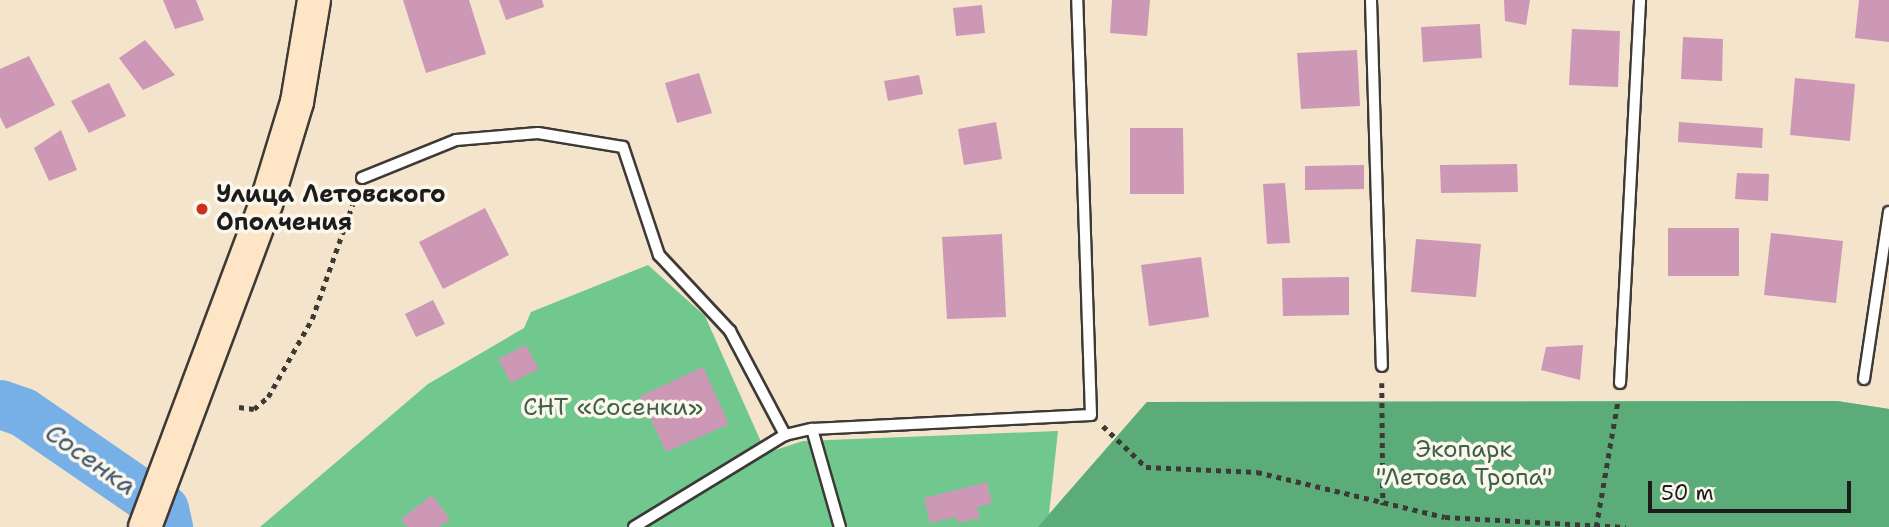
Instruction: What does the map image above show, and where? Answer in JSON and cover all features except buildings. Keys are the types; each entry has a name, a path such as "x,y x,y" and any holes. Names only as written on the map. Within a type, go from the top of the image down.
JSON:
{"main road":[{"path":"145,527 266,204 297,102 314,0"}],"lane":[{"path":"634,527 785,435 811,429 1091,415 1077,0"},
{"path":"1371,0 1382,366"},
{"path":"1620,383 1640,0"},
{"path":"362,178 456,141 538,133 623,147 659,256 730,331 785,435"},
{"path":"1864,379 1889,212"},
{"path":"811,429 840,527"}],"path":[{"path":"239,407 254,409 268,397 312,318 362,178"},
{"path":"1382,366 1383,505"},
{"path":"1596,525 1620,383"},
{"path":"1091,415 1146,467 1257,472 1383,505 1446,517 1626,527"}],"green space":[{"name":"СНТ «Сосенки»","path":"648,265 705,316 766,453 803,441 1058,431 1049,514 1147,402 1837,401 1889,409 1889,527 260,527 428,384 524,328 531,312"},
{"name":"Экопарк \"Летова Тропа\"","path":"1837,401 1889,409 1889,527 1038,527 1147,402"}],"waterway":[{"name":"Сосенка","path":"0,404 23,412 164,509 168,527"}],"place":[{"name":"Улица Летовского Ополчения","path":"202,209"}]}
